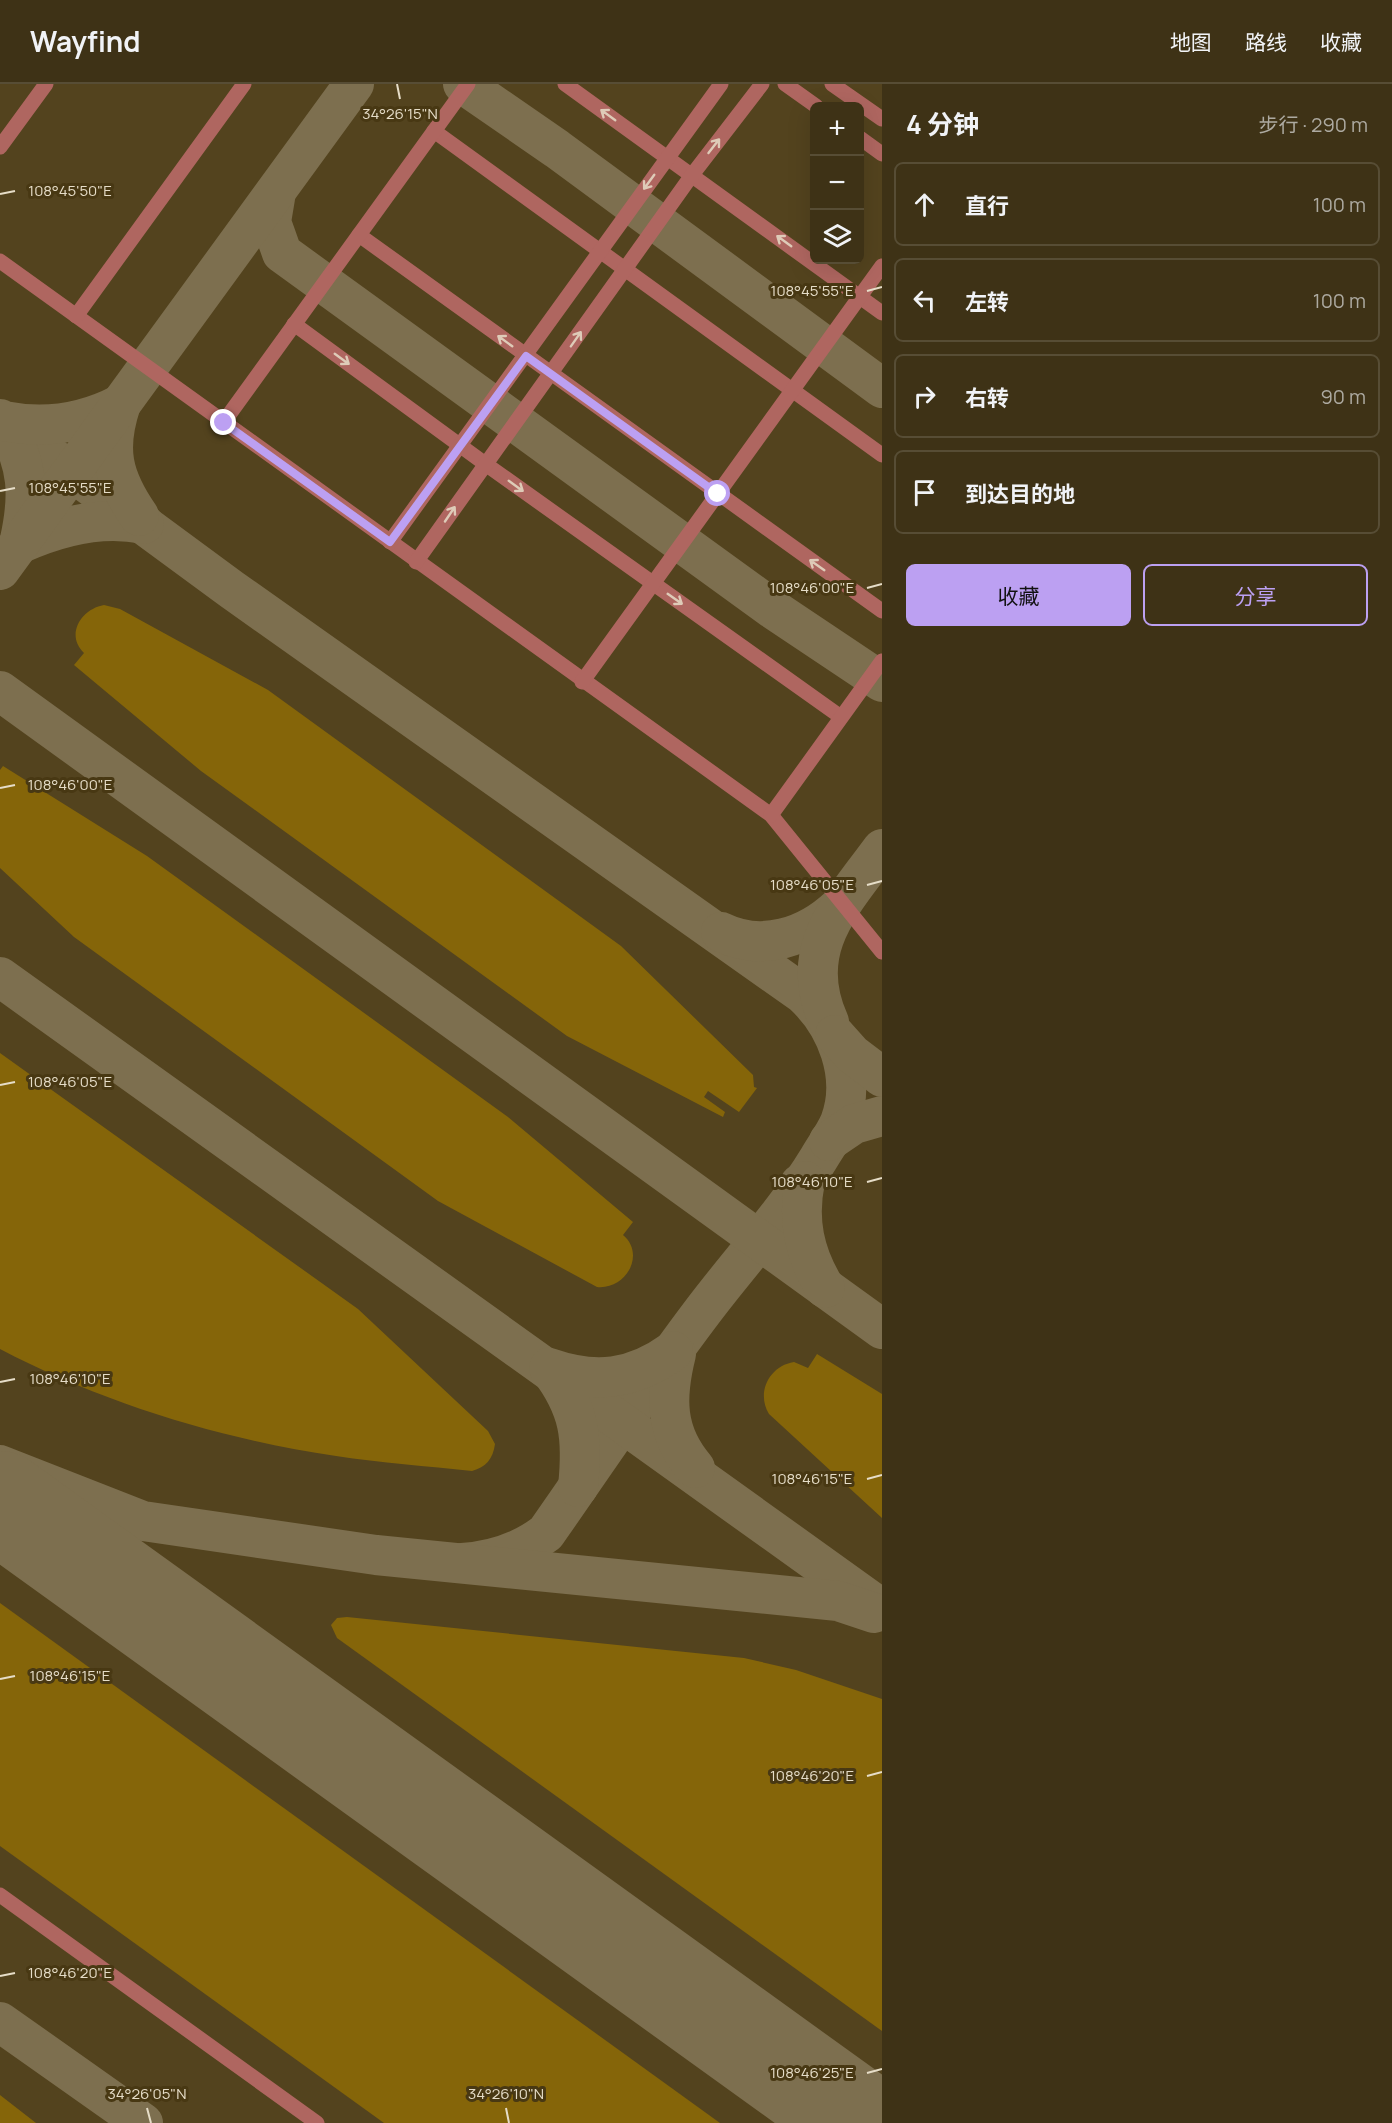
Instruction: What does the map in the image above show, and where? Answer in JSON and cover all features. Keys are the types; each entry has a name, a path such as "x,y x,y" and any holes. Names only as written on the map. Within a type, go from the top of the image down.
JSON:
{"lane":[{"path":"0,147 46,84"},
{"path":"76,316 244,84"},
{"path":"224,423 468,84"},
{"path":"565,84 882,313"},
{"path":"390,542 459,444 526,356 598,251 721,84"},
{"path":"416,562 484,463 551,374 692,175 762,84"},
{"path":"785,84 810,102"},
{"path":"832,84 882,119"},
{"path":"434,131 882,455"},
{"path":"864,141 882,154"},
{"path":"359,235 882,611"},
{"path":"0,261 582,682 771,815 882,952"},
{"path":"582,682 882,266"},
{"path":"294,324 484,463 842,717"},
{"path":"771,815 882,661"},
{"path":"0,1895 317,2123"}],"shaded area":[{"path":"104,605 120,609 268,690 621,946 753,1075 754,1087 757,1088 739,1112 708,1091 704,1097 725,1112 723,1117 567,1036 201,771 74,665 84,653 78,646 76,638 78,624 88,612"},
{"path":"3,766 147,856 508,1117 633,1222 623,1235 630,1243 633,1252 633,1261 624,1277 617,1283 597,1287 438,1201 74,937 0,868 0,770"},
{"path":"0,1053 358,1309 488,1431 495,1444 488,1462 472,1471 387,1463 249,1440 121,1402 0,1349"},
{"path":"817,1354 882,1394 882,1518 769,1414 765,1406 767,1382 778,1369 794,1362 808,1368"},
{"path":"0,1603 720,2123 384,2123 0,1846"},
{"path":"347,1617 744,1658 796,1670 882,1699 882,2031 337,1638 331,1625 337,1618"},
{"path":"0,2095 36,2123 0,2123"}],"taxiway":[{"path":"0,570 354,84"},
{"path":"463,84 557,149 882,388"},
{"path":"276,192 271,222 282,253 773,609 882,682"},
{"path":"3,421 34,424 64,423 93,416 121,404 114,435 114,462 123,488 139,516"},
{"path":"0,419 231,589 803,994 826,1021 841,1053 845,1070 845,1105 836,1131 807,1177 688,1331 546,1533 506,1554 462,1563"},
{"path":"3,421 18,452 25,481 25,511 19,544 49,532 80,524 112,521 144,524"},
{"path":"0,691 882,1329"},
{"path":"829,1022 820,996 818,972 820,950 839,909 882,849"},
{"path":"721,932 752,941 783,938 813,926 839,907"},
{"path":"0,977 882,1609"},
{"path":"835,1035 852,1054 882,1077"},
{"path":"829,1141 854,1124 882,1116"},
{"path":"800,1184 805,1181 802,1223 807,1249 825,1288"},
{"path":"578,1487 580,1454 577,1424 567,1397 549,1368 582,1376 613,1376 643,1368 673,1351"},
{"path":"676,1354 670,1385 670,1414 678,1442 695,1468"},
{"path":"0,1465 143,1521 376,1555 838,1601 874,1613"},
{"path":"0,2022 143,2123"}],"runway":[{"path":"0,1502 862,2123"}],"route":[{"path":"224,423 390,542 459,444 526,356 718,494"}]}
